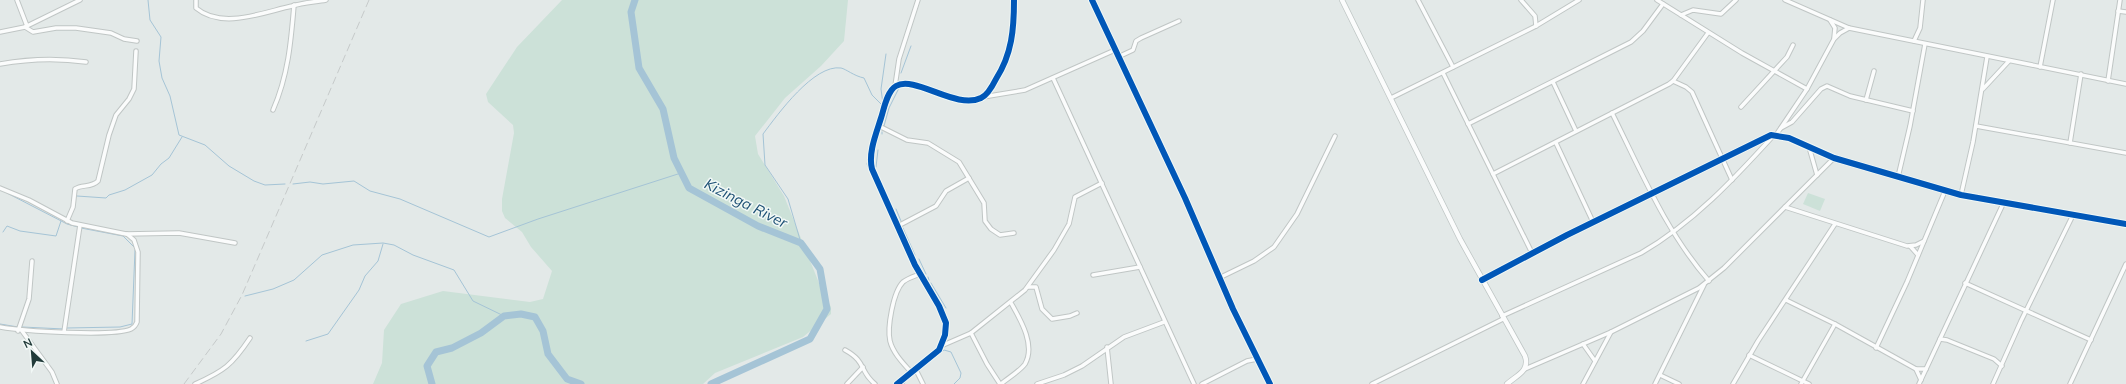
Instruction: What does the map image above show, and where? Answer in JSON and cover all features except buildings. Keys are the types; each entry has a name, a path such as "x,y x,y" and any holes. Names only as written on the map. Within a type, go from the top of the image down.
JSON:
{"street":[{"path":"17,0 26,26 30,32 36,33 62,28 102,31 124,39 137,41"},
{"path":"0,32 26,26 80,0"},
{"path":"196,0 196,8 202,13 209,16 227,18 253,15 326,0"},
{"path":"897,384 910,372 937,353 945,334 944,318 920,274 871,165 879,126 888,98 895,86 900,59 918,0"},
{"path":"982,98 993,84 1006,61 1013,34 1014,0"},
{"path":"1092,0 1185,198 1219,278 1270,384"},
{"path":"1342,0 1482,280 1525,356 1527,364 1525,369"},
{"path":"1418,0 1453,67"},
{"path":"1521,0 1535,16 1536,26"},
{"path":"1568,6 1572,0"},
{"path":"1391,98 1536,26 1579,0"},
{"path":"1657,0 1681,14 1708,33 1807,89"},
{"path":"1681,14 1693,10 1721,14 1736,0"},
{"path":"1785,0 1849,28 2126,84"},
{"path":"1914,41 1920,28 1923,0"},
{"path":"2040,67 2053,0"},
{"path":"2108,81 2120,0"},
{"path":"1468,124 1631,42 1643,31 1663,4"},
{"path":"273,110 283,85 291,50 294,6"},
{"path":"2118,11 2126,12"},
{"path":"1829,18 1835,28 1834,39"},
{"path":"1118,57 1133,50 1136,41 1140,38 1179,21"},
{"path":"1372,384 1503,318 1641,253 1674,232 1732,180 1775,135 1807,89 1834,39 1840,33 1849,28"},
{"path":"1493,174 1556,143 1576,131 1674,81 1708,33"},
{"path":"1898,177 1913,111 1925,44"},
{"path":"1741,107 1789,55 1793,45"},
{"path":"895,86 901,84 911,84 959,100 1015,93 1053,78 1115,50"},
{"path":"67,221 73,206 77,188 92,186 98,181 108,135 116,115 129,99 134,89 136,51"},
{"path":"1961,195 1976,126 1987,57"},
{"path":"0,64 68,59 86,62"},
{"path":"1982,90 2009,61"},
{"path":"1866,100 1874,71"},
{"path":"1443,73 1532,253"},
{"path":"2070,143 2081,74"},
{"path":"1053,78 1164,322 1194,384"},
{"path":"1674,81 1692,92 1732,180"},
{"path":"1553,82 1576,131"},
{"path":"1781,128 1792,122 1824,86 1830,86 1850,96 1913,111"},
{"path":"1612,113 1652,193 1674,232 1709,281"},
{"path":"879,126 907,140 928,143 959,162 984,204 984,217 988,226 1000,235 1014,233"},
{"path":"1976,126 2126,154"},
{"path":"1482,280 1593,222 1762,138 1775,135 1834,158 1945,191 2003,204 2126,224"},
{"path":"1219,278 1254,261 1268,252 1277,243 1297,214 1335,136"},
{"path":"1556,143 1593,222"},
{"path":"1808,147 1817,175"},
{"path":"1504,384 1509,383 1525,369 1611,332 1691,293 1705,284 1834,158"},
{"path":"898,226 936,206 946,191 969,178"},
{"path":"941,346 972,333 1011,303 1028,287 1069,224 1075,197 1102,183"},
{"path":"0,188 29,200 67,221 80,225 126,234 179,233 235,243"},
{"path":"1876,348 1945,191"},
{"path":"1918,384 2003,204"},
{"path":"1785,207 1835,224 1910,246 1918,255"},
{"path":"1994,384 2021,321 2073,216"},
{"path":"1733,384 1749,355 1835,224"},
{"path":"64,332 80,225"},
{"path":"0,327 20,331 110,332 128,330 136,325 138,252 134,240 126,234"},
{"path":"1910,246 1924,241"},
{"path":"20,331 29,299 32,261"},
{"path":"2070,384 2126,264"},
{"path":"1093,275 1140,267"},
{"path":"910,372 894,350 890,340 890,330 896,294 904,282 920,274"},
{"path":"1965,283 2091,340"},
{"path":"1655,384 1705,284"},
{"path":"1028,287 1036,287 1042,309 1052,318 1070,316 1077,313"},
{"path":"1786,300 1835,324 1916,369 1926,369"},
{"path":"972,333 987,364 1000,384 1024,365 1029,349 1028,340 1021,322 1011,303"},
{"path":"1037,384 1064,375 1082,366 1106,347 1124,337 1164,322"},
{"path":"1801,382 1835,324"},
{"path":"20,331 52,372 57,384"},
{"path":"1583,384 1611,332"},
{"path":"195,384 222,372 229,366 250,338"},
{"path":"1940,339 1947,340 1994,359 2002,366"},
{"path":"1583,344 1595,361"},
{"path":"1106,347 1111,384"},
{"path":"845,350 856,357 864,371 875,384"},
{"path":"1247,361 1255,353"},
{"path":"1749,355 1801,382 1809,384"},
{"path":"1202,384 1247,361 1257,359"},
{"path":"847,384 863,367"},
{"path":"916,368 923,384"},
{"path":"1916,369 1921,380"},
{"path":"1660,376 1679,384"}],"green space":[{"path":"562,0 848,0 844,41 821,66 785,98 755,136 758,154 784,196 821,288 831,307 831,314 803,337 715,373 703,384 373,384 382,363 384,330 401,304 443,291 530,302 543,299 552,271 531,247 522,232 505,218 502,211 502,199 514,133 513,125 488,102 486,94 517,47"},
{"path":"1808,193 1825,199 1820,211 1803,204"}],"waterway":[{"path":"148,0 150,20 161,37 159,61 162,78 170,96 179,135 205,145 229,166 254,181 265,185 285,184"},
{"name":"Kizinga River","path":"635,0 631,12 639,68 663,109 674,158 689,188 758,226 801,243 820,269 827,309 810,339 711,384"},
{"path":"901,73 911,46"},
{"path":"883,104 881,89 886,54"},
{"path":"801,243 788,199 765,165 763,134 787,103 808,82 831,69 841,68 864,78 872,95 882,105"},
{"path":"884,126 889,108 899,88"},
{"path":"77,196 106,198 109,195 125,190 152,175 161,164 169,158 182,137"},
{"path":"876,167 878,150"},
{"path":"869,157 867,164 884,200"},
{"path":"293,184 310,182 323,184 354,181 370,191 400,199 489,237 538,219 681,173"},
{"path":"7,193 67,224 78,227"},
{"path":"896,209 901,221"},
{"path":"3,232 7,226 20,231 56,236 61,221"},
{"path":"81,228 123,236 134,247"},
{"path":"903,228 915,255"},
{"path":"245,296 273,289 294,280 322,255 353,245 383,243 394,245 413,255 454,270 473,301 504,316"},
{"path":"306,341 328,334 359,290 365,276 378,261 383,244"},
{"path":"67,328 120,327 132,324 135,250"},
{"path":"919,259 926,274"},
{"path":"931,283 946,308"},
{"name":"Kizinga River","path":"432,384 427,366 436,352 452,348 481,333 504,316 521,314 535,317 543,331 548,354 567,379 581,384"},
{"path":"0,324 18,327"},
{"path":"941,339 943,326"},
{"path":"22,327 64,329"},
{"path":"924,359 939,346"},
{"path":"907,380 944,350 951,352 961,373 960,378 954,384"},
{"path":"911,369 921,361"},
{"path":"901,378 907,372"}],"railway":[{"path":"184,384 221,334 242,295 369,0"}],"cycle path":[{"path":"897,384 939,350 945,335 946,323 939,306 915,265 872,169 871,157 875,137 888,96 896,86 904,84 914,85 960,100 971,100 981,98 986,95 1001,70 1009,51 1013,31 1014,0"},
{"path":"1092,0 1185,198 1233,309 1270,384"},
{"path":"1482,280 1567,235 1771,135 1789,138 1834,158 1961,195 2126,224"}]}
